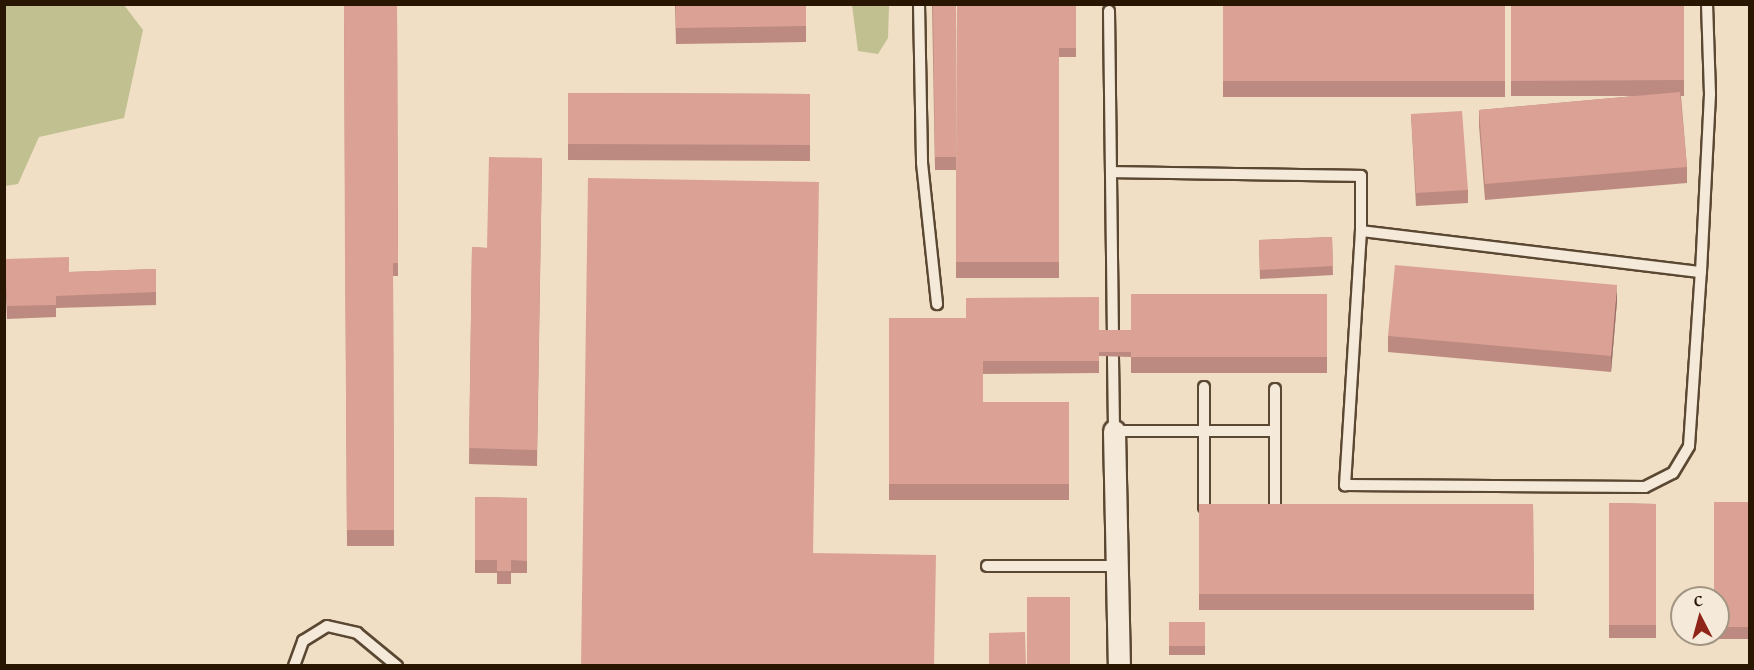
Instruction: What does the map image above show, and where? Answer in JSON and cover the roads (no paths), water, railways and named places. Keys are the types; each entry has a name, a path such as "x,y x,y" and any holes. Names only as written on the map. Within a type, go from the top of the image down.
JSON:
{"street":[{"path":"1114,431 1119,666"}],"lane":[{"path":"919,4 922,163 937,304"},
{"path":"1111,172 1361,176 1361,231 1345,486 1645,487 1673,473 1689,446 1710,94 1707,4"},
{"path":"1108,11 1113,335"},
{"path":"1361,231 1701,272"},
{"path":"1113,357 1114,431 1275,431"},
{"path":"1204,387 1204,507"},
{"path":"1275,389 1275,506"},
{"path":"987,566 1116,566"},
{"path":"294,666 303,641 327,626 357,633 396,666"}]}
